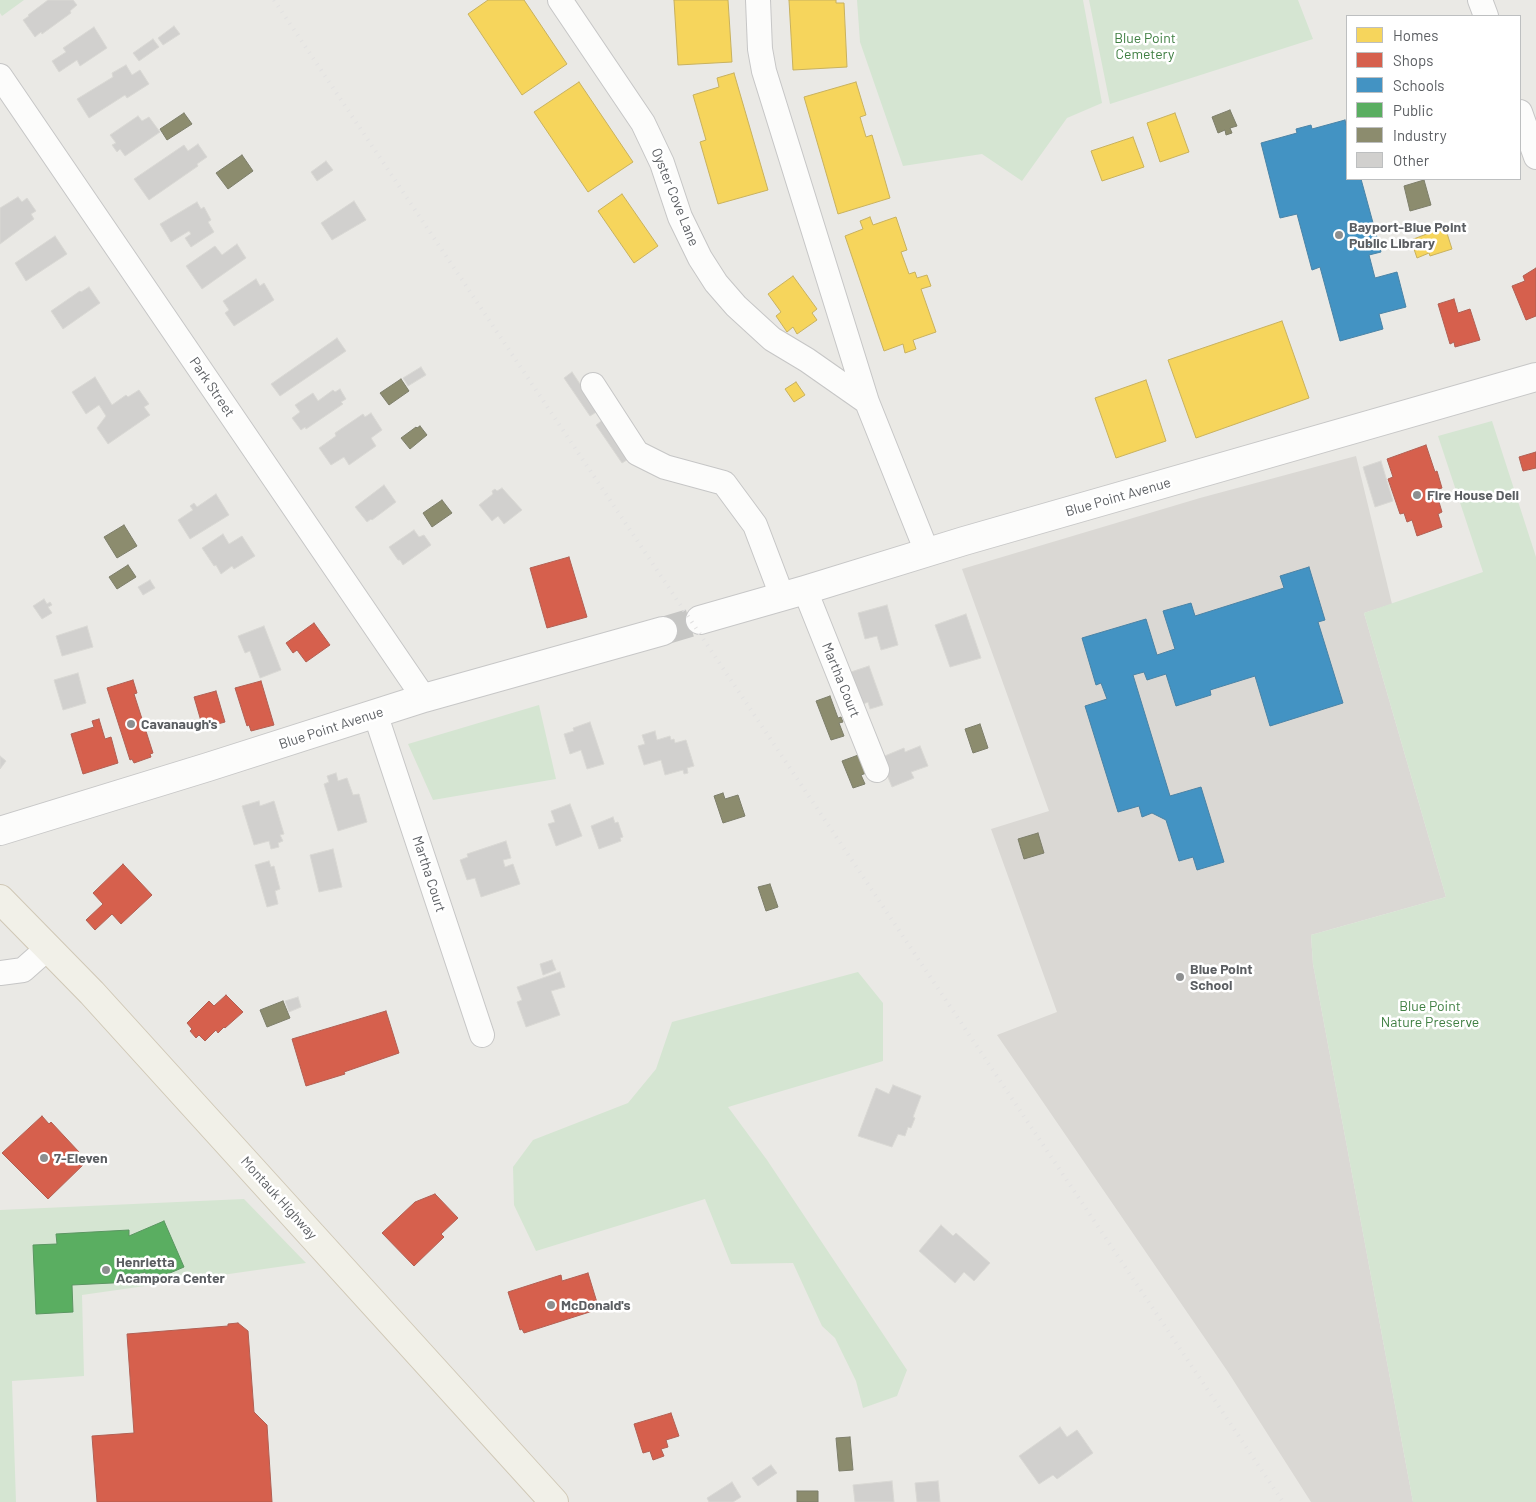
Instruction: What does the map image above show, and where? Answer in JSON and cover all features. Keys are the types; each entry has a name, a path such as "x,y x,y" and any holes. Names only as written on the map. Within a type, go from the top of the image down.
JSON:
{"main road":[{"name":"Montauk Highway","path":"0,899 21,922 49,947 222,1134 554,1502"}],"street":[{"name":"Oyster Cove Lane","path":"560,0 643,123 662,163 680,217 700,258 716,282 736,306 772,340 807,360 867,402"},
{"path":"758,0 760,50 764,71 867,402 927,552"},
{"path":"1480,0 1486,15"},
{"name":"Park Street","path":"0,76 424,698"},
{"path":"1521,115 1536,157"},
{"name":"Blue Point Avenue","path":"700,620 927,552 1536,377"},
{"name":"Martha Court","path":"593,385 637,453 665,467 724,483 755,525 794,593 877,770"},
{"name":"Blue Point Avenue","path":"0,830 208,767 424,698 663,631"},
{"name":"Martha Court","path":"375,713 482,1035"},
{"path":"0,973 23,970 49,947"}],"shaded area":[{"name":"Blue Point School","path":"1356,456 1392,604 1364,613 1446,897 1311,935 1313,964 1413,1502 1311,1502 1228,1372 997,1035 1057,1012 991,829 1049,811 962,569 1200,498"}],"green space":[{"path":"0,0 24,0 2,16 0,13"},
{"path":"857,0 1083,0 1102,103 1067,118 1022,181 982,154 903,166 860,42"},
{"name":"Blue Point Cemetery","path":"1089,0 1298,0 1313,39 1110,104"},
{"name":"Blue Point Nature Preserve","path":"1492,421 1536,557 1536,1502 1413,1502 1313,964 1311,935 1446,897 1364,613 1483,572 1438,436"},
{"path":"539,705 556,779 433,800 408,744"},
{"path":"858,972 883,1003 883,1061 728,1107 767,1160 907,1370 897,1396 863,1408 856,1381 835,1338 822,1326 793,1263 731,1264 705,1199 536,1251 514,1205 513,1167 533,1140 628,1103 656,1069 672,1022"},
{"path":"244,1199 306,1263 82,1295 84,1376 12,1381 16,1502 0,1502 0,1210"}],"building: Homes":[{"path":"488,0 524,0 567,64 522,95 468,14"},
{"path":"674,0 728,0 732,62 678,65"},
{"path":"789,0 836,0 836,3 844,3 847,67 793,70"},
{"path":"734,73 768,190 718,204 700,142 706,140 693,95 719,87 717,78"},
{"path":"579,82 633,162 588,192 534,112"},
{"path":"856,82 866,115 860,117 866,137 872,135 890,198 838,214 804,97"},
{"path":"1175,113 1189,152 1160,162 1147,123"},
{"path":"1133,137 1144,167 1102,181 1091,151"},
{"path":"622,194 658,246 634,263 598,211"},
{"path":"870,217 873,225 896,217 907,250 901,252 909,274 915,272 917,278 927,275 931,286 921,289 936,332 913,340 916,349 905,353 903,344 884,351 845,236 863,229 860,221"},
{"path":"1445,227 1452,249 1430,256 1429,253 1417,258 1411,240"},
{"path":"793,276 817,309 812,313 817,320 797,334 793,327 787,332 776,316 781,312 768,294"},
{"path":"1282,321 1309,398 1196,438 1168,360"},
{"path":"1146,380 1166,441 1116,458 1095,398"},
{"path":"796,382 805,395 794,402 785,389"}],"building: Shops":[{"path":"1536,268 1536,316 1526,320 1512,286 1525,281 1523,276"},
{"path":"1454,299 1458,313 1470,309 1480,340 1455,347 1454,342 1450,344 1438,304"},
{"name":"Fire House Deli","path":"1426,445 1442,488 1438,489 1442,501 1439,502 1442,512 1438,514 1442,527 1417,536 1412,520 1407,522 1404,513 1400,514 1388,479 1393,477 1387,459"},
{"path":"1536,452 1536,468 1523,471 1519,457"},
{"path":"569,557 587,617 547,628 530,568"},
{"path":"314,623 330,645 306,662 297,650 293,653 286,643"},
{"name":"Cavanaugh's","path":"133,680 137,693 134,694 153,753 150,754 151,757 134,763 132,759 130,760 107,688"},
{"path":"261,681 274,725 251,731 249,725 247,726 235,688"},
{"path":"216,691 225,722 203,728 194,697"},
{"path":"99,719 105,739 111,737 118,763 83,774 71,734 94,727 92,721"},
{"path":"123,864 152,895 121,924 112,914 95,930 86,920 103,904 93,893"},
{"path":"226,995 243,1012 218,1033 216,1030 205,1041 199,1035 196,1038 190,1031 192,1029 187,1023 209,1001 214,1006"},
{"path":"386,1011 399,1053 344,1072 345,1074 306,1086 292,1039"},
{"name":"7-Eleven","path":"42,1116 49,1124 51,1122 79,1152 77,1154 85,1163 48,1199 2,1153"},
{"path":"435,1194 458,1218 441,1234 444,1237 414,1266 382,1233 415,1202"},
{"path":"588,1273 599,1309 524,1333 522,1329 520,1330 508,1292 561,1275 562,1281"},
{"path":"238,1323 248,1331 254,1412 267,1425 272,1502 97,1502 92,1436 134,1433 127,1334 228,1326 228,1324"},
{"path":"671,1413 679,1436 666,1440 668,1447 661,1449 664,1456 653,1460 650,1451 643,1453 634,1424"}],"building: Schools":[{"name":"Bayport-Blue Point Public Library","path":"1345,120 1346,180 1361,180 1381,252 1369,255 1375,278 1397,272 1406,307 1379,314 1383,329 1340,341 1320,267 1312,270 1297,214 1280,218 1261,143 1297,133 1296,129 1311,125 1312,129"},
{"path":"1309,567 1325,620 1318,622 1343,703 1270,726 1255,676 1210,690 1211,695 1176,706 1166,674 1147,680 1144,672 1133,675 1170,796 1201,787 1224,862 1197,870 1193,857 1179,861 1166,820 1152,813 1142,817 1139,806 1118,812 1085,706 1107,699 1101,683 1096,685 1082,638 1146,619 1157,655 1175,649 1163,611 1191,603 1195,616 1284,588 1280,576"}],"building: Public":[{"name":"Henrietta Acampora Center","path":"164,1221 184,1267 149,1282 145,1272 132,1278 132,1282 72,1285 73,1312 36,1314 33,1245 57,1244 56,1234 129,1230 129,1236"}],"building: Industry":[{"path":"1230,110 1237,126 1230,128 1232,133 1226,135 1225,130 1218,133 1212,117"},
{"path":"184,113 192,124 167,140 160,129"},
{"path":"242,155 253,171 228,189 216,173"},
{"path":"1424,180 1431,205 1410,211 1404,186"},
{"path":"401,379 409,391 389,405 380,393"},
{"path":"420,426 427,435 410,449 401,438"},
{"path":"442,500 452,513 432,527 423,513"},
{"path":"124,525 137,546 117,558 104,537"},
{"path":"128,565 136,577 117,589 109,577"},
{"path":"830,696 838,718 841,717 843,722 839,723 844,736 831,740 816,701"},
{"path":"980,724 988,748 973,753 965,729"},
{"path":"861,754 869,772 861,775 865,784 853,788 842,761"},
{"path":"723,793 725,799 738,795 745,816 723,823 714,796"},
{"path":"1038,833 1044,853 1024,859 1018,839"},
{"path":"770,884 778,907 766,911 758,887"},
{"path":"283,1001 290,1018 267,1027 260,1010"},
{"path":"850,1437 853,1470 839,1471 836,1438"},
{"path":"797,1491 818,1491 818,1502 797,1502"}],"building: Other":[{"path":"48,0 73,0 77,5 70,11 71,13 35,37 23,20"},
{"path":"174,26 180,34 163,45 158,38"},
{"path":"94,27 107,48 80,66 77,60 59,72 52,61 66,52 63,48"},
{"path":"153,39 159,47 139,61 133,53"},
{"path":"126,65 132,75 140,70 149,84 127,98 125,95 89,118 77,99 113,77 112,73"},
{"path":"138,116 142,121 149,117 160,132 125,156 120,149 117,152 112,145 116,143 110,135"},
{"path":"198,144 207,157 197,164 198,166 149,200 134,179 184,145 188,151"},
{"path":"326,161 333,170 317,181 311,172"},
{"path":"18,197 22,202 27,198 36,211 31,214 34,219 0,244 0,208"},
{"path":"354,201 366,220 332,240 321,223"},
{"path":"197,202 201,209 204,207 211,220 208,222 214,232 191,247 185,238 191,234 189,231 171,242 160,224"},
{"path":"55,236 67,254 26,281 15,263"},
{"path":"237,244 246,258 202,289 186,266 215,246 222,255"},
{"path":"256,279 260,286 264,283 274,300 234,326 225,313 229,310 223,301"},
{"path":"89,287 100,303 63,329 51,311"},
{"path":"337,338 346,351 280,396 271,384"},
{"path":"421,367 426,375 408,386 403,378"},
{"path":"572,372 598,411 590,416 564,378"},
{"path":"95,377 112,405 126,395 128,397 139,390 149,404 144,407 150,415 108,444 97,428 106,416 99,405 86,414 72,392"},
{"path":"340,389 346,399 341,402 343,404 306,429 305,427 301,430 292,418 300,412 295,405 313,393 318,401 333,390 335,392"},
{"path":"371,413 382,430 371,438 376,446 349,465 344,457 331,465 319,448 336,436 335,433 363,414 365,417"},
{"path":"604,419 630,458 622,463 596,425"},
{"path":"1381,461 1393,501 1375,507 1363,467"},
{"path":"384,485 396,502 367,522 355,507"},
{"path":"502,488 522,510 504,524 498,516 492,521 479,505 493,494 492,491"},
{"path":"216,494 229,515 190,539 178,520 193,510 190,506 194,503 197,507"},
{"path":"414,530 419,537 424,535 431,545 403,565 389,547"},
{"path":"223,534 229,544 242,536 255,556 234,569 232,566 221,574 202,548"},
{"path":"150,580 155,588 143,595 138,587"},
{"path":"44,599 47,604 50,602 52,605 48,607 52,613 42,619 33,606"},
{"path":"887,605 898,645 881,650 877,636 865,639 858,613"},
{"path":"966,614 981,658 950,667 935,625"},
{"path":"87,626 93,647 62,656 56,636"},
{"path":"264,626 281,670 260,678 250,651 245,653 238,636"},
{"path":"869,666 883,705 870,709 868,702 856,707 845,674"},
{"path":"78,673 86,703 63,710 54,680"},
{"path":"590,722 604,764 587,769 581,750 570,754 564,734 574,731 573,728"},
{"path":"655,731 657,740 670,736 671,740 674,739 675,743 686,740 694,766 687,768 688,773 684,774 683,770 665,775 661,760 644,765 638,746 645,744 642,735"},
{"path":"920,746 928,766 911,772 914,778 892,787 880,758 904,748 905,752"},
{"path":"0,756 6,761 0,769"},
{"path":"336,773 338,781 347,778 353,795 359,794 367,822 338,831 324,784 329,782 327,776"},
{"path":"259,801 260,806 274,801 284,834 280,835 283,841 278,843 279,847 271,849 269,841 254,845 242,806"},
{"path":"570,804 582,836 556,846 548,824 555,822 551,811"},
{"path":"613,817 615,823 618,822 623,837 620,838 621,841 599,849 591,826"},
{"path":"506,841 511,858 503,860 505,867 513,864 520,884 481,897 475,878 467,880 460,860 468,857 467,854"},
{"path":"333,849 342,887 319,892 310,855"},
{"path":"269,861 271,867 274,866 280,889 275,891 278,904 267,907 255,865"},
{"path":"552,960 556,970 543,975 540,964"},
{"path":"560,972 565,987 551,991 560,1015 526,1027 517,1002 522,1000 517,987"},
{"path":"298,997 301,1007 289,1012 285,1001"},
{"path":"893,1085 921,1096 911,1128 908,1127 905,1136 898,1134 892,1147 858,1136 876,1088 889,1094"},
{"path":"941,1225 953,1236 956,1233 990,1263 974,1281 964,1272 955,1283 919,1251"},
{"path":"1060,1427 1067,1437 1077,1430 1093,1453 1057,1479 1053,1475 1039,1484 1019,1456"},
{"path":"771,1465 777,1473 758,1486 752,1478"},
{"path":"892,1481 894,1502 855,1502 853,1485"},
{"path":"938,1481 940,1502 917,1502 915,1483"},
{"path":"732,1482 741,1497 733,1502 709,1502 707,1498"}],"tunnel":[{"path":"663,631 700,620"}],"railway":[{"path":"274,0 1283,1502"}],"place":[{"name":"Bayport-Blue Point Public Library","path":"1339,235"},
{"name":"Fire House Deli","path":"1417,495"},
{"name":"Cavanaugh's","path":"131,724"},
{"name":"Blue Point School","path":"1180,977"},
{"name":"7-Eleven","path":"44,1158"},
{"name":"Henrietta Acampora Center","path":"106,1270"},
{"name":"McDonald's","path":"551,1305"}]}
